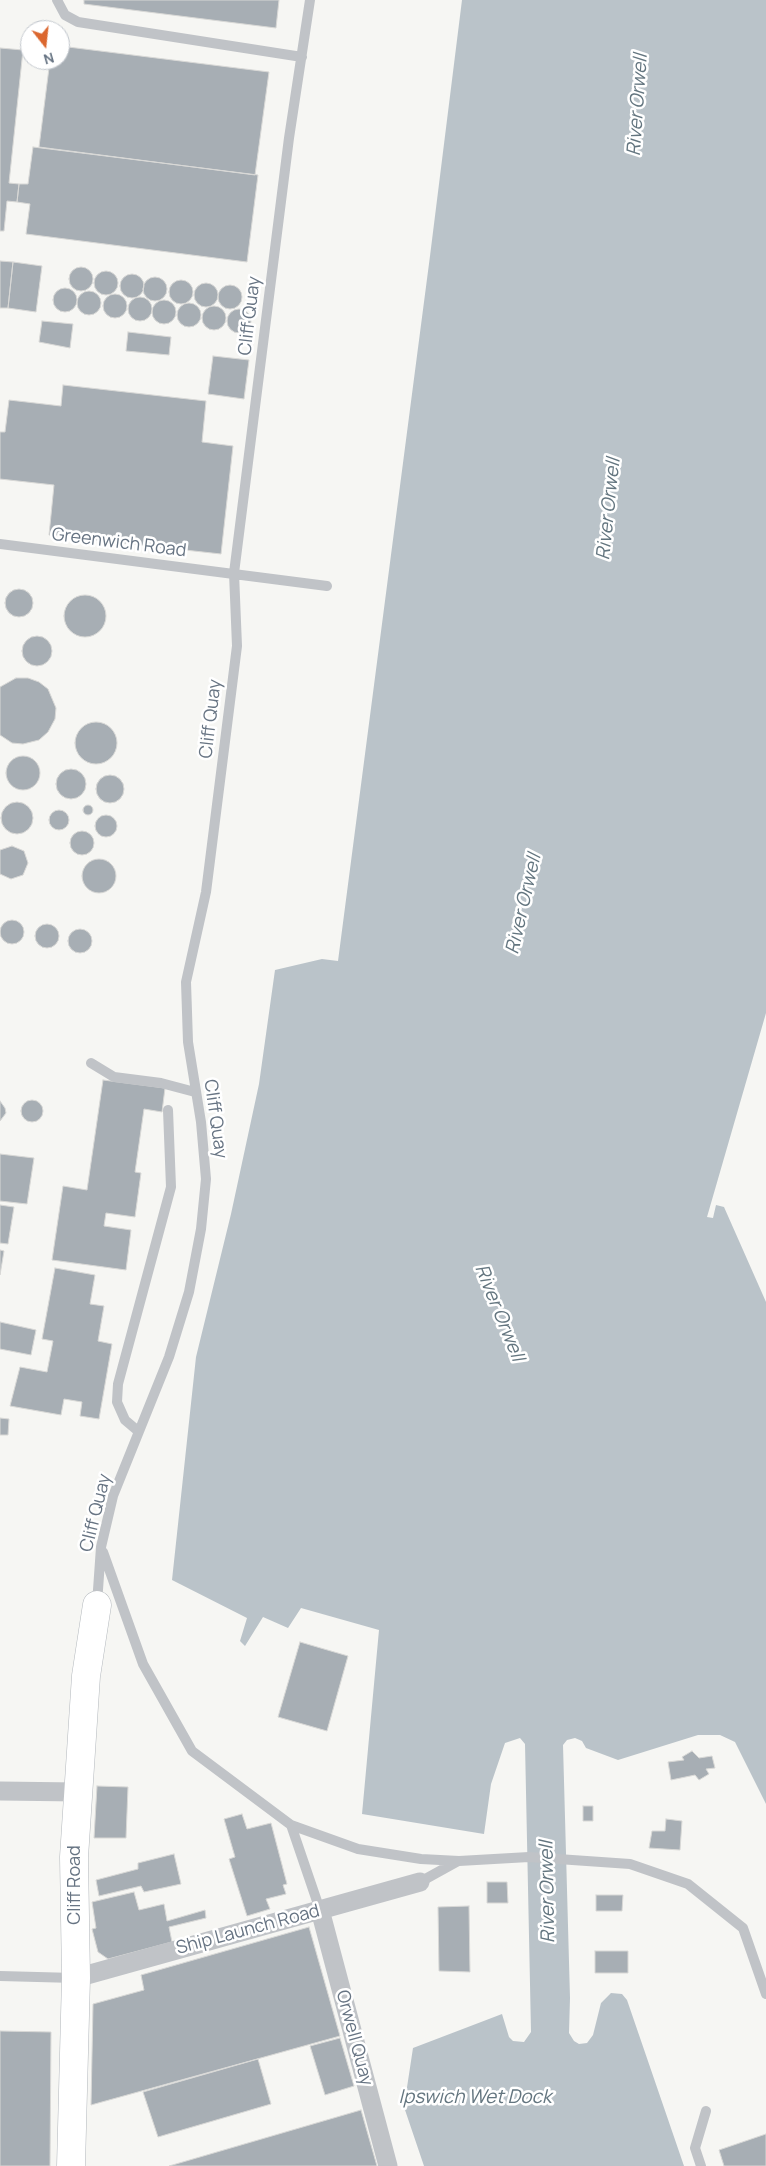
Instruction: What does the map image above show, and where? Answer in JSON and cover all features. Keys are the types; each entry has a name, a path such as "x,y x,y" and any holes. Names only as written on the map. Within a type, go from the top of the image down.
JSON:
{"main road":[{"name":"Cliff Road","path":"71,2166 76,1978 74,1857 86,1676 97,1605"}],"street":[{"path":"0,1791 78,1792"},
{"name":"Ship Launch Road","path":"76,1978 420,1882"},
{"name":"Orwell Quay","path":"320,1910 388,2166"}],"lane":[{"path":"57,0 65,16 78,22 302,57"},
{"name":"Cliff Quay","path":"97,1605 101,1547 112,1496 169,1357 188,1292 201,1229 206,1180 201,1122 194,1092 188,1042 186,982 206,892 237,646 234,573 289,138 310,0"},
{"name":"Greenwich Road","path":"0,544 328,586"},
{"path":"91,1063 114,1077 161,1083 194,1092"},
{"path":"138,1431 125,1420 116,1402 118,1384 170,1187 168,1110"},
{"path":"101,1547 143,1664 192,1751 291,1826 358,1850 421,1859 459,1861 529,1857 630,1864 688,1884 743,1928 766,1994"},
{"path":"291,1826 320,1910"},
{"path":"420,1882 459,1861"},
{"path":"0,1976 76,1978"},
{"path":"701,2166 695,2148 706,2111"}],"water":[{"path":"462,0 766,0 766,1013 707,1217 713,1218 716,1205 724,1207 766,1302 766,1804 735,1742 720,1735 698,1735 618,1760 586,1748 582,1741 575,1738 567,1740 563,1745 570,1998 569,2033 574,2041 579,2044 587,2043 593,2035 601,2003 611,1993 622,1994 627,2000 684,2166 424,2166 404,2107 413,2048 502,2014 509,2037 513,2041 524,2042 531,2032 525,1744 520,1738 505,1743 491,1784 484,1834 362,1814 379,1630 301,1608 288,1628 263,1617 245,1646 240,1641 247,1618 172,1580 196,1357 231,1214 259,1084 275,970 322,959 338,961"}],"building":[{"path":"84,0 279,0 276,28 84,4"},
{"path":"70,47 269,72 255,175 39,147 49,70 70,70"},
{"path":"0,48 20,50 21,70 9,183 19,184 17,202 7,201 4,231 0,231"},
{"path":"33,147 258,175 247,262 26,234 30,204 17,202 19,184 28,184"},
{"path":"0,261 13,262 8,308 0,308"},
{"path":"13,262 42,266 36,312 8,308"},
{"path":"81,267 86,268 92,274 92,284 86,290 81,291 76,290 70,284 69,279 70,274 76,268"},
{"path":"106,271 111,272 117,278 117,288 111,294 106,295 101,294 95,288 94,283 95,278 101,272"},
{"path":"132,274 137,275 143,281 143,291 137,297 132,298 127,297 121,291 120,286 121,281 127,275"},
{"path":"155,277 160,278 166,284 166,294 160,300 155,301 150,300 144,294 143,289 144,284 150,278"},
{"path":"181,280 186,281 192,287 192,297 186,303 181,304 176,303 170,297 169,292 170,287 176,281"},
{"path":"206,283 211,284 217,290 217,300 211,306 206,307 201,306 195,300 194,295 195,290 201,284"},
{"path":"230,285 235,286 241,292 241,302 235,308 230,309 225,308 219,302 218,297 219,292 225,286"},
{"path":"65,288 70,289 76,295 76,305 70,311 65,312 60,311 54,305 53,300 54,295 60,289"},
{"path":"89,291 94,292 100,298 100,308 94,314 89,315 84,314 78,308 77,303 78,298 84,292"},
{"path":"115,294 120,295 126,301 126,311 120,317 115,318 110,317 104,311 103,306 104,301 110,295"},
{"path":"140,297 145,298 151,304 151,314 145,320 140,321 135,320 129,314 128,309 129,304 135,298"},
{"path":"164,300 169,301 175,307 175,317 169,323 164,324 159,323 153,317 152,312 153,307 159,301"},
{"path":"189,303 194,304 200,310 200,320 194,326 189,327 184,326 178,320 177,315 178,310 184,304"},
{"path":"214,306 219,307 225,313 225,323 219,329 214,330 209,329 203,323 202,318 203,313 209,307"},
{"path":"239,309 244,310 250,316 250,326 244,332 239,333 234,332 228,326 227,321 228,316 234,310"},
{"path":"42,321 73,324 70,348 39,342"},
{"path":"128,332 171,337 169,355 126,351"},
{"path":"213,356 249,360 244,399 208,394"},
{"path":"63,385 206,401 202,442 233,446 221,554 49,535 54,485 0,479 0,432 5,432 9,400 61,406"},
{"path":"19,589 29,593 33,603 29,613 19,617 9,613 5,603 9,593"},
{"path":"85,595 100,601 106,616 100,631 85,637 70,631 64,616 70,601"},
{"path":"37,636 47,641 52,651 47,661 37,666 27,661 22,651 27,641"},
{"path":"16,678 28,678 39,682 48,689 56,708 55,719 48,732 39,740 23,744 12,743 0,735 0,687"},
{"path":"96,722 111,728 117,743 111,758 96,764 81,758 75,743 81,728"},
{"path":"23,756 35,761 40,773 35,785 23,790 11,785 6,773 11,761"},
{"path":"71,769 82,773 86,784 82,795 71,799 60,795 56,784 60,773"},
{"path":"110,775 120,779 124,789 120,799 110,803 100,799 96,789 100,779"},
{"path":"17,802 29,806 33,818 29,830 17,834 5,830 1,818 5,806"},
{"path":"86,805 90,805 93,810 92,814 86,815 83,812 83,808"},
{"path":"59,810 66,813 69,820 66,827 59,830 52,827 49,820 52,813"},
{"path":"106,815 114,818 117,826 114,834 106,837 98,834 95,826 98,818"},
{"path":"82,831 91,834 94,843 91,852 82,855 73,852 70,843 73,834"},
{"path":"12,846 24,851 28,863 23,875 11,879 0,874 0,850"},
{"path":"99,859 106,860 111,864 115,869 115,883 111,888 106,892 99,893 92,892 87,888 83,883 82,876 83,869 87,864 92,860"},
{"path":"12,920 20,924 24,932 20,940 12,944 4,940 0,932 4,924"},
{"path":"47,924 52,925 58,931 58,941 52,947 47,948 42,947 36,941 35,936 36,931 42,925"},
{"path":"80,929 89,932 92,941 89,950 80,953 71,950 68,941 71,932"},
{"path":"103,1080 165,1088 162,1112 144,1109 135,1172 141,1173 135,1217 106,1213 104,1226 131,1230 126,1270 52,1260 63,1186 87,1190"},
{"path":"32,1100 42,1107 43,1111 36,1121 32,1122 22,1115 21,1111 28,1101"},
{"path":"0,1101 6,1113 0,1121"},
{"path":"0,1154 34,1158 27,1204 0,1201"},
{"path":"0,1205 14,1207 8,1244 0,1243"},
{"path":"0,1250 4,1251 0,1275"},
{"path":"55,1268 95,1275 90,1304 104,1306 98,1341 112,1344 99,1419 80,1416 82,1402 64,1399 61,1415 10,1406 20,1367 47,1372 53,1341 42,1339"},
{"path":"0,1322 36,1330 31,1355 0,1349"},
{"path":"0,1418 9,1419 8,1435 0,1435"},
{"path":"300,1642 348,1656 327,1731 278,1717"},
{"path":"692,1751 699,1758 712,1756 715,1768 706,1769 709,1774 699,1780 695,1775 671,1780 668,1762 684,1760 682,1757"},
{"path":"97,1786 128,1787 126,1838 94,1838"},
{"path":"583,1806 593,1806 593,1821 583,1821"},
{"path":"242,1814 247,1829 271,1823 287,1884 283,1885 286,1894 266,1899 270,1909 247,1916 229,1859 235,1857 224,1819"},
{"path":"666,1819 682,1821 680,1850 649,1848 652,1831 665,1831"},
{"path":"174,1854 181,1884 144,1892 141,1886 99,1896 96,1880 138,1869 138,1863"},
{"path":"487,1882 507,1882 508,1903 487,1903"},
{"path":"134,1892 139,1910 164,1904 167,1921 205,1910 206,1918 169,1927 172,1942 108,1959 98,1952 92,1929 96,1928 92,1902"},
{"path":"596,1895 623,1895 622,1911 596,1911"},
{"path":"469,1906 470,1972 439,1971 438,1907"},
{"path":"309,1927 340,2036 91,2105 93,2004 144,1990 141,1975"},
{"path":"595,1951 628,1951 628,1973 595,1973"},
{"path":"0,2031 51,2032 50,2166 0,2166"},
{"path":"340,2038 354,2086 325,2095 310,2046"},
{"path":"258,2059 271,2104 158,2137 143,2092"},
{"path":"361,2110 377,2166 169,2166"},
{"path":"766,2134 766,2166 724,2166 719,2150"}],"water label":[{"name":"River Orwell","path":"638,105"},
{"name":"River Orwell","path":"609,509"},
{"name":"River Orwell","path":"524,904"},
{"name":"River Orwell","path":"499,1313"},
{"name":"River Orwell","path":"548,1892"},
{"name":"Ipswich Wet Dock","path":"475,2098"}]}
